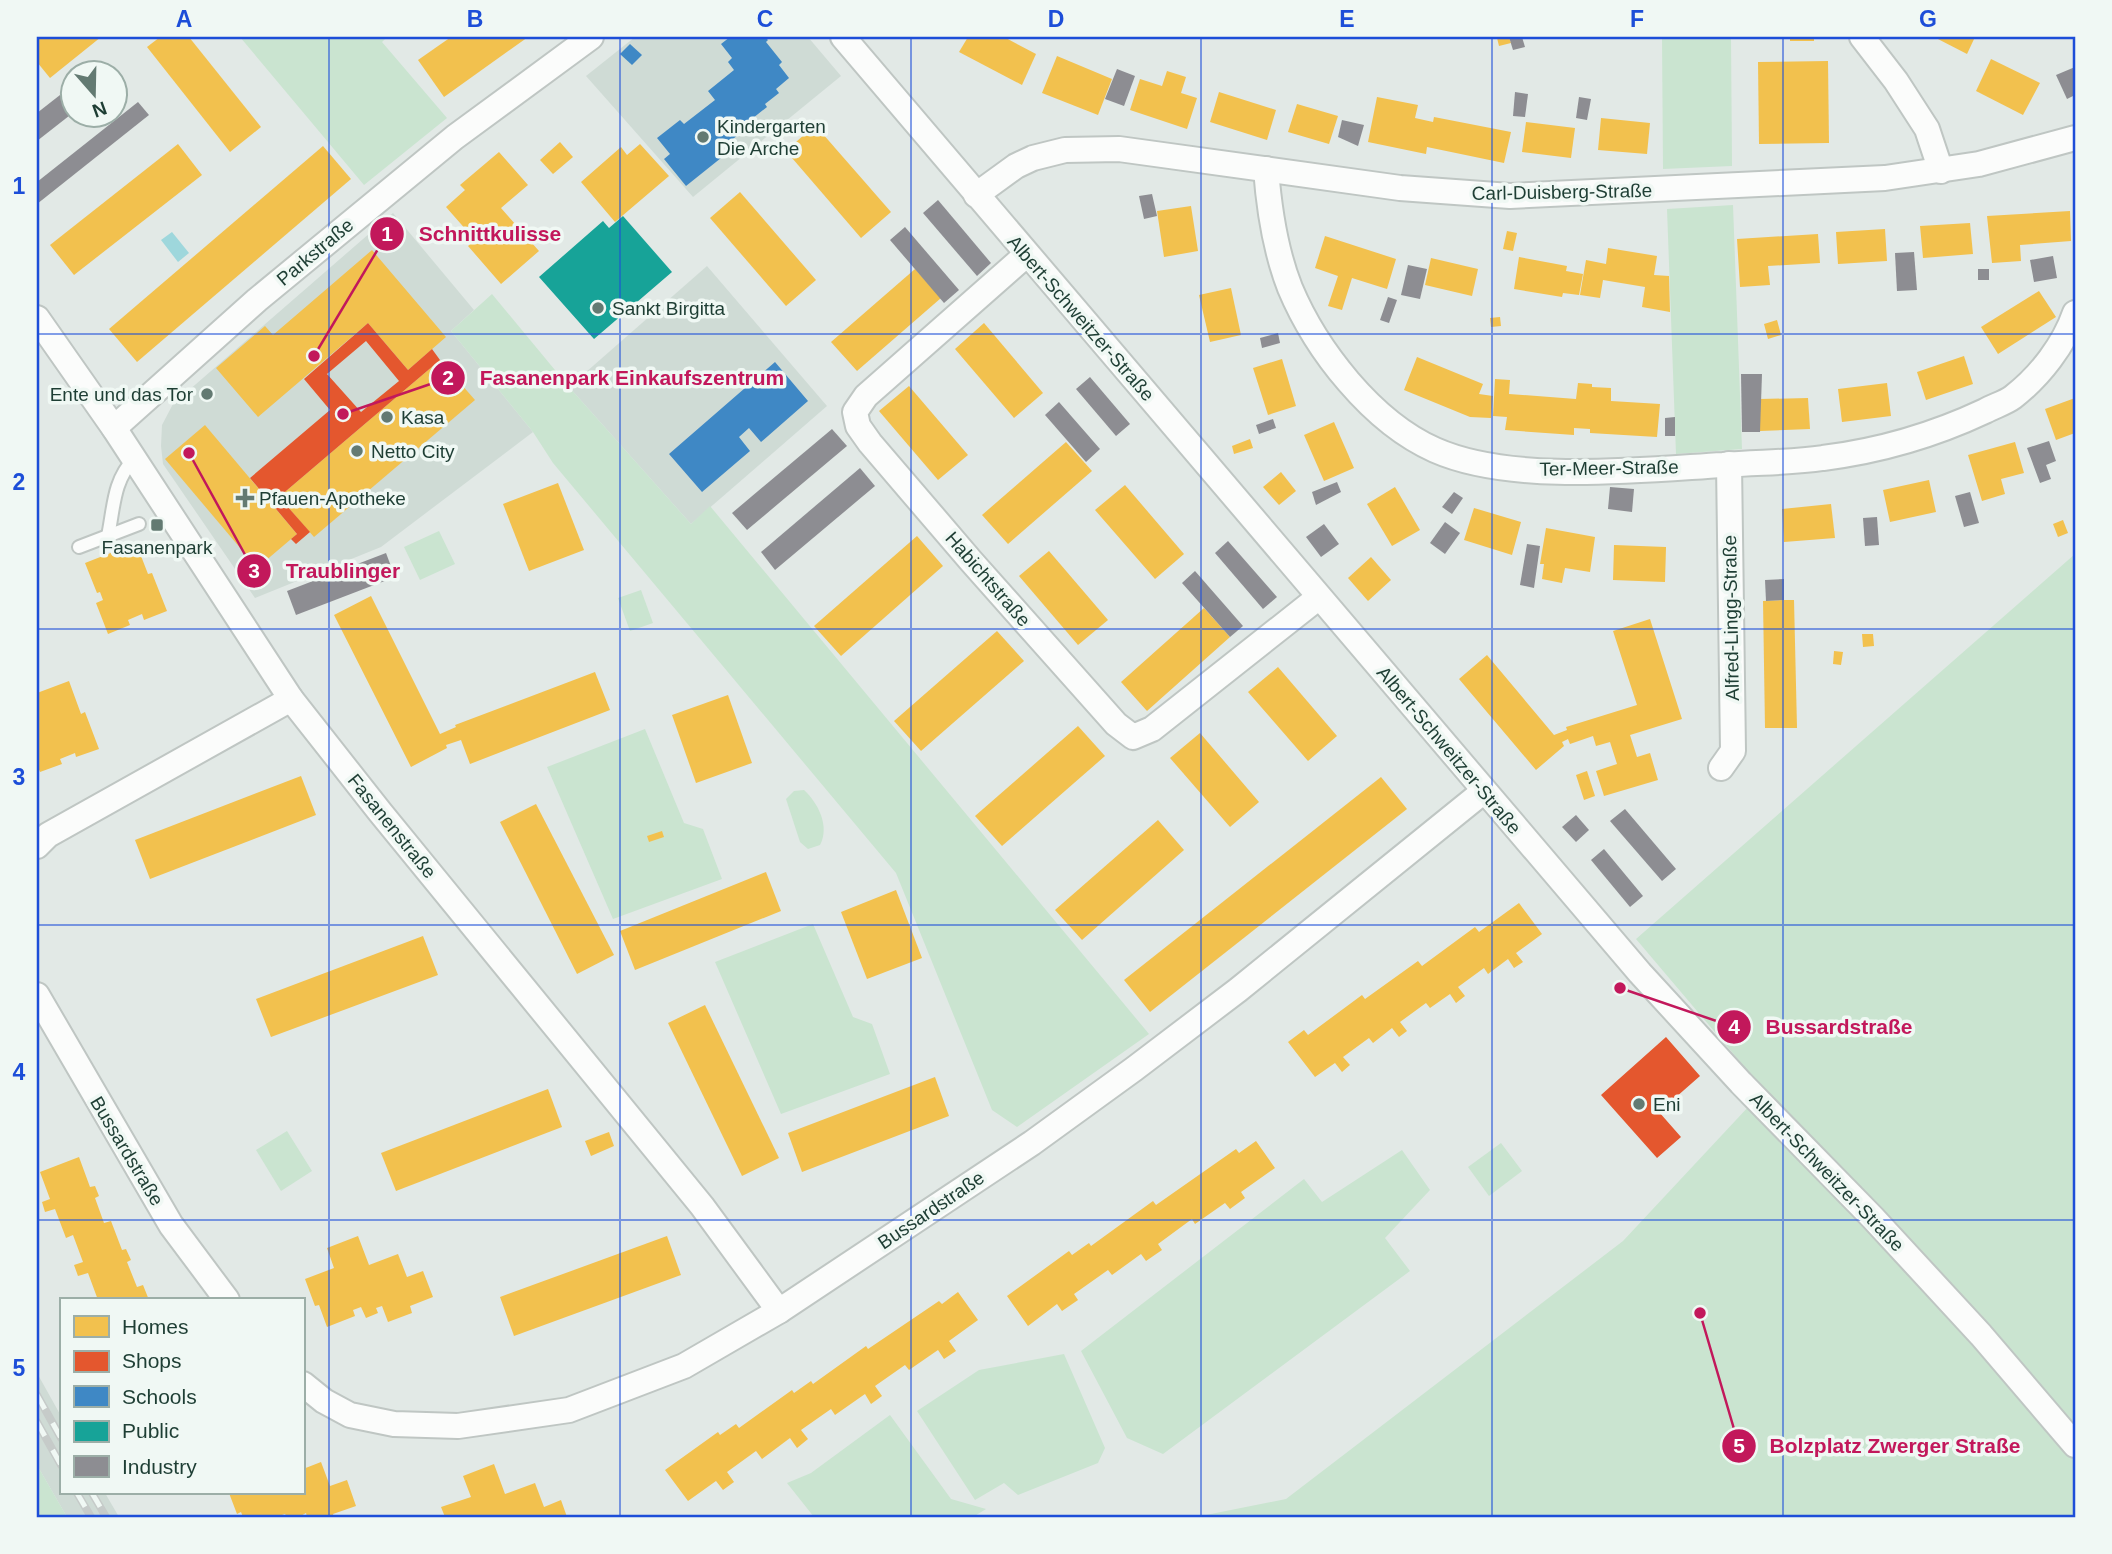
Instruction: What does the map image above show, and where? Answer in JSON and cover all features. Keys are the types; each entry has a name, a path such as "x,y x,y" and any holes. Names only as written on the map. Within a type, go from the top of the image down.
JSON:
{"street":[{"name":"Parkstraße","path":"114,428 257,300 455,138 591,37"},
{"name":"Albert-Schweitzer-Straße","path":"843,37 1640,973 1972,1325 2075,1446"},
{"path":"1862,37 1896,80 1927,129 1941,171"},
{"name":"Carl-Duisberg-Straße","path":"976,195 1016,166 1033,158 1065,150 1119,149 1400,188 1510,196 1885,178 1941,171 2018,155 2075,138"},
{"name":"Ter-Meer-Straße","path":"1266,169 1270,219 1290,287 1320,345 1357,391 1393,425 1434,450 1480,466 1588,472 1823,459 1899,443 1962,422 2012,398 2047,366 2075,313"},
{"name":"Habichtstraße","path":"1026,255 866,396 855,412 858,426 870,443 971,561 1116,724 1133,737 1152,729 1319,597"},
{"name":"Fasanenstraße","path":"37,318 114,428 291,699 386,820 702,1206 779,1311"},
{"name":"Alfred-Lingg-Straße","path":"1721,768 1733,751 1729,464"},
{"path":"37,846 48,835 291,699"},
{"name":"Bussardstraße","path":"304,1385 324,1401 351,1415 394,1424 458,1426 569,1410 684,1366 779,1311 1032,1143 1238,990 1484,791"},
{"name":"Bussardstraße","path":"37,995 171,1225 226,1298"}],"lane":[{"path":"108,536 118,482 122,471 134,459"},
{"path":"79,547 139,524"}],"shaded area":[{"name":"Kindergarten Die Arche","path":"635,37 808,37 841,76 693,197 586,76"},
{"path":"393,213 474,310 451,331 533,432 381,547 255,598 163,464 162,425 173,404"},
{"path":"707,266 827,406 691,524 569,387"},
{"path":"37,1373 60,1414 60,1494 106,1494 119,1517 67,1517 37,1465"}],"green space":[{"path":"240,37 387,37 382,42 447,118 364,185"},
{"path":"1662,37 1731,37 1732,166 1663,169"},
{"path":"1733,205 1742,449 1676,454 1667,209"},
{"path":"492,294 569,387 691,524 710,506 1149,1034 1017,1127 992,1110 896,873 553,463 533,432 451,331"},
{"path":"439,531 455,564 420,580 404,547"},
{"path":"2075,554 2075,1517 1196,1517 1286,1499 1623,1241 1764,1090 1636,939"},
{"path":"641,590 653,623 630,631 618,598"},
{"path":"645,729 684,823 703,829 722,879 613,919 547,767"},
{"path":"804,790 818,808 824,830 820,845 808,849 800,842 786,799 794,791"},
{"path":"813,924 853,1017 872,1024 890,1074 781,1114 715,962"},
{"path":"287,1131 312,1171 281,1191 256,1150"},
{"path":"1501,1143 1522,1171 1489,1196 1468,1167"},
{"path":"1402,1150 1430,1190 1385,1238 1410,1271 1163,1454 1127,1438 1081,1351 1304,1179 1322,1202"},
{"path":"1064,1354 1105,1448 1098,1463 1018,1495 1004,1483 975,1500 917,1411 979,1370"},
{"path":"890,1415 951,1499 986,1509 973,1517 814,1517 787,1483 811,1473"},
{"path":"37,1465 67,1517 37,1517"}],"water":[{"path":"172,232 189,253 178,262 161,240"}],"building: Homes":[{"path":"37,37 101,37 72,60 60,60 60,70 50,78 37,62"},
{"path":"160,37 189,37 261,127 230,152 147,47"},
{"path":"451,37 528,37 444,97 418,60"},
{"path":"968,37 1004,37 1036,54 1022,85 959,52"},
{"path":"1509,37 1511,43 1499,46 1497,38"},
{"path":"1790,37 1814,37 1814,41 1790,41"},
{"path":"1934,37 1975,37 1967,54"},
{"path":"1057,56 1112,79 1098,115 1042,93"},
{"path":"1991,59 2040,83 2023,115 1976,91"},
{"path":"1828,61 1829,143 1759,144 1758,62"},
{"path":"1167,71 1186,77 1181,93 1197,98 1187,129 1130,110 1140,79 1162,86"},
{"path":"1219,92 1276,110 1267,140 1210,122"},
{"path":"1377,97 1418,105 1415,118 1433,122 1434,117 1511,132 1504,163 1427,147 1426,154 1368,142"},
{"path":"1297,104 1338,116 1329,144 1288,132"},
{"path":"1601,118 1650,123 1647,154 1598,150"},
{"path":"1526,122 1575,128 1571,158 1522,152"},
{"path":"815,125 891,212 861,238 786,151"},
{"path":"560,142 573,157 553,174 540,160"},
{"path":"178,144 202,175 74,275 50,245"},
{"path":"640,144 669,176 615,222 581,182 621,147 627,155"},
{"path":"323,146 351,179 137,362 109,329"},
{"path":"499,152 528,185 501,208 539,251 501,284 468,246 475,240 446,207 465,190 460,185"},
{"path":"740,192 816,280 786,306 710,218"},
{"path":"1191,206 1198,251 1164,257 1157,211"},
{"path":"2070,211 2071,241 2020,245 2021,261 1992,263 1987,216"},
{"path":"1970,223 1973,254 1923,258 1920,226"},
{"path":"1885,229 1887,261 1838,264 1836,232"},
{"path":"1507,231 1517,233 1513,251 1503,249"},
{"path":"1818,234 1820,263 1768,266 1770,285 1740,287 1737,239"},
{"path":"1325,236 1396,259 1387,289 1352,278 1342,310 1328,306 1338,276 1315,268"},
{"path":"1608,248 1657,256 1654,275 1669,276 1670,312 1642,307 1645,287 1603,280 1600,298 1580,295 1586,260 1606,264"},
{"path":"372,250 446,337 408,370 368,323 258,417 216,368 265,326 273,335"},
{"path":"1519,257 1567,266 1566,271 1583,274 1579,295 1563,293 1562,297 1514,289"},
{"path":"1431,258 1478,269 1472,296 1425,285"},
{"path":"915,269 941,298 857,371 831,342"},
{"path":"1231,288 1241,335 1210,342 1199,295"},
{"path":"2039,291 2056,317 1998,354 1981,327"},
{"path":"1500,317 1501,326 1491,327 1490,318"},
{"path":"1777,320 1781,335 1768,339 1764,324"},
{"path":"984,323 1043,393 1014,418 955,349"},
{"path":"1964,356 1973,384 1926,400 1917,372"},
{"path":"1417,357 1483,384 1479,394 1493,396 1491,418 1470,417 1404,390"},
{"path":"1282,359 1296,406 1268,415 1253,368"},
{"path":"440,360 475,400 314,537 279,497"},
{"path":"1495,379 1510,380 1509,394 1576,399 1578,383 1611,388 1611,401 1660,404 1657,437 1590,433 1590,429 1574,428 1574,435 1505,430 1507,417 1493,416"},
{"path":"1887,383 1891,416 1842,422 1838,389"},
{"path":"909,386 968,455 938,480 879,411"},
{"path":"1808,398 1810,429 1760,431 1760,399"},
{"path":"2075,398 2075,433 2056,440 2045,409"},
{"path":"1334,422 1354,468 1324,481 1304,435"},
{"path":"205,425 297,534 257,568 165,459"},
{"path":"1250,439 1253,448 1234,454 1232,446"},
{"path":"1066,442 1092,471 1008,544 982,515"},
{"path":"2015,442 2024,473 2001,479 2005,494 1982,501 1968,455"},
{"path":"1281,472 1296,491 1279,505 1263,487"},
{"path":"1929,480 1936,512 1890,522 1883,490"},
{"path":"558,483 584,550 529,571 503,504"},
{"path":"1125,485 1184,554 1155,579 1095,510"},
{"path":"1395,487 1420,530 1392,546 1367,504"},
{"path":"1831,504 1835,538 1784,542 1782,509"},
{"path":"1474,508 1521,522 1512,555 1464,540"},
{"path":"2063,520 2068,533 2058,537 2053,524"},
{"path":"1546,528 1595,537 1590,572 1565,568 1562,583 1542,579 1544,564 1540,564"},
{"path":"917,536 943,566 841,656 814,626"},
{"path":"136,543 148,574 152,573 167,611 144,620 142,614 128,620 130,625 108,634 96,603 103,600 100,592 97,593 85,563"},
{"path":"1614,545 1666,547 1665,582 1613,580"},
{"path":"1049,551 1108,620 1078,645 1019,576"},
{"path":"1371,557 1391,580 1368,601 1348,578"},
{"path":"371,596 440,734 456,727 455,725 595,672 610,710 470,764 461,740 446,745 447,748 411,767 334,615"},
{"path":"1794,600 1797,728 1765,728 1763,601"},
{"path":"1204,608 1230,637 1147,711 1121,682"},
{"path":"1650,619 1682,719 1630,735 1637,757 1650,753 1658,780 1604,796 1596,771 1617,764 1610,742 1596,746 1593,736 1570,744 1568,739 1562,742 1564,746 1536,770 1459,679 1487,655 1554,735 1567,730 1566,727 1637,705 1613,631"},
{"path":"997,631 1024,661 921,751 894,721"},
{"path":"1862,634 1873,634 1874,646 1863,647"},
{"path":"1834,651 1843,652 1841,665 1833,664"},
{"path":"1278,667 1337,736 1308,761 1248,692"},
{"path":"69,681 81,714 85,712 99,749 76,757 75,753 60,759 62,764 40,772 37,765 37,693"},
{"path":"728,695 752,763 696,783 672,715"},
{"path":"1078,726 1105,756 1002,846 975,816"},
{"path":"1200,733 1259,802 1230,827 1170,758"},
{"path":"1587,771 1595,796 1584,800 1576,775"},
{"path":"301,776 316,815 150,879 135,840"},
{"path":"1381,777 1407,809 1150,1012 1124,980"},
{"path":"536,804 614,955 577,974 500,822"},
{"path":"1158,820 1184,850 1082,940 1055,910"},
{"path":"662,831 664,837 649,842 647,836"},
{"path":"766,872 781,911 635,970 620,931"},
{"path":"896,890 922,958 867,979 841,912"},
{"path":"1519,903 1542,934 1516,953 1523,962 1514,968 1508,959 1488,974 1484,968 1458,987 1465,996 1456,1003 1450,994 1430,1008 1426,1003 1400,1022 1407,1031 1399,1037 1392,1028 1373,1043 1369,1038 1343,1057 1350,1065 1342,1072 1335,1063 1315,1077 1288,1042 1304,1030 1308,1035 1362,995 1365,999 1418,961 1422,966 1475,927 1479,932"},
{"path":"423,936 438,975 271,1037 256,999"},
{"path":"705,1005 779,1158 742,1176 668,1023"},
{"path":"935,1077 949,1116 802,1172 788,1133"},
{"path":"548,1089 562,1127 396,1191 381,1153"},
{"path":"609,1132 614,1146 591,1156 585,1141"},
{"path":"1256,1141 1275,1168 1241,1192 1245,1198 1230,1209 1225,1203 1195,1224 1192,1219 1158,1244 1162,1250 1146,1261 1141,1254 1112,1275 1108,1270 1074,1294 1078,1300 1062,1311 1057,1304 1028,1326 1007,1296 1069,1251 1072,1255 1089,1243 1091,1246 1153,1201 1156,1205 1236,1149 1239,1153"},
{"path":"79,1157 90,1187 95,1186 99,1196 95,1198 104,1223 111,1221 122,1250 126,1249 131,1260 127,1262 137,1287 143,1285 148,1298 97,1298 88,1273 78,1276 74,1265 83,1262 73,1235 66,1238 55,1209 45,1212 42,1202 50,1199 40,1172"},
{"path":"358,1236 369,1265 398,1254 407,1277 423,1271 433,1297 410,1306 412,1313 388,1322 382,1306 376,1308 378,1313 366,1318 361,1307 353,1310 355,1316 327,1327 319,1305 315,1306 305,1279 334,1268 327,1248"},
{"path":"667,1236 681,1275 514,1336 500,1297"},
{"path":"958,1292 978,1320 949,1341 956,1351 944,1359 938,1350 909,1370 905,1365 875,1386 882,1396 871,1404 865,1394 835,1415 831,1409 801,1430 808,1439 797,1448 790,1438 762,1459 756,1451 727,1472 734,1482 723,1490 716,1481 688,1501 665,1470 718,1432 720,1435 736,1424 739,1428 792,1390 794,1393 811,1381 813,1384 866,1346 868,1349 939,1301 942,1304"},
{"path":"321,1462 330,1486 347,1480 356,1506 333,1514 334,1517 307,1517 306,1513 299,1517 287,1517 285,1514 276,1517 243,1517 241,1512 237,1514 229,1494 304,1494 304,1469"},
{"path":"494,1464 505,1494 535,1483 544,1507 561,1500 567,1517 445,1517 441,1507 471,1497 463,1476"}],"building: Shops":[{"path":"368,323 408,370 432,349 440,360 279,497 310,532 296,544 291,539 297,534 250,478 330,410 304,379","holes":["366,341 399,381 361,412 327,374"]},
{"name":"Eni","path":"1666,1037 1700,1076 1659,1112 1681,1137 1657,1158 1601,1095"}],"building: Schools":[{"path":"730,37 765,37 789,78 776,89 779,93 765,104 767,107 748,122 750,125 716,153 721,158 686,186 664,159 670,154 657,138 680,120 684,124 715,100 708,91 734,70 728,62 732,58 721,44"},
{"path":"630,44 642,55 632,65 620,54"},
{"path":"775,362 808,401 761,442 749,428 739,437 750,451 702,492 669,454"}],"building: Public":[{"name":"Sankt Birgitta","path":"623,216 672,272 594,339 539,277 603,221 609,228"}],"building: Industry":[{"path":"1509,37 1522,37 1525,47 1513,50"},
{"path":"2075,67 2075,95 2067,99 2056,75"},
{"path":"1117,69 1135,76 1124,106 1105,99"},
{"path":"1515,92 1528,94 1525,117 1513,116"},
{"path":"60,95 60,123 37,141 37,113"},
{"path":"1579,97 1591,99 1587,120 1576,118"},
{"path":"138,102 149,115 37,204 37,182 103,130 130,130 130,108"},
{"path":"1342,120 1364,125 1358,146 1338,137"},
{"path":"1152,194 1157,216 1144,219 1139,196"},
{"path":"938,200 991,263 977,276 923,213"},
{"path":"905,227 959,290 944,303 890,240"},
{"path":"1914,252 1917,290 1897,291 1895,253"},
{"path":"2053,256 2057,278 2034,282 2030,260"},
{"path":"1408,265 1427,269 1420,299 1401,295"},
{"path":"1978,269 1989,269 1989,280 1978,280"},
{"path":"1388,297 1397,300 1389,323 1380,320"},
{"path":"1278,333 1280,343 1262,348 1260,338"},
{"path":"1741,374 1762,374 1760,432 1742,432"},
{"path":"1090,377 1130,424 1116,436 1076,389"},
{"path":"1059,402 1100,449 1086,462 1045,415"},
{"path":"1675,417 1675,436 1665,436 1665,418"},
{"path":"1273,419 1276,428 1259,434 1256,425"},
{"path":"832,429 847,446 747,530 732,513"},
{"path":"2049,441 2056,461 2046,465 2051,479 2040,483 2027,448"},
{"path":"860,468 875,486 775,570 761,552"},
{"path":"1337,482 1341,492 1316,505 1312,492"},
{"path":"1610,487 1634,489 1632,512 1608,509"},
{"path":"1454,492 1463,498 1452,514 1442,507"},
{"path":"1970,492 1979,523 1964,527 1955,496"},
{"path":"1877,517 1879,545 1865,546 1863,518"},
{"path":"1445,522 1460,533 1445,554 1430,543"},
{"path":"1324,524 1339,544 1321,557 1306,537"},
{"path":"1228,541 1277,597 1263,609 1215,553"},
{"path":"1527,544 1540,546 1534,588 1520,585"},
{"path":"386,553 395,577 296,615 287,591"},
{"path":"1195,571 1243,626 1230,637 1182,583"},
{"path":"1784,579 1784,600 1766,601 1765,580"},
{"path":"1625,809 1676,869 1662,881 1610,821"},
{"path":"1576,815 1589,830 1576,842 1562,827"},
{"path":"1604,849 1643,896 1630,907 1591,860"}],"railway":[{"path":"37,1395 60,1436"},
{"path":"37,1422 60,1463"},
{"path":"78,1494 91,1517"},
{"path":"93,1494 106,1517"}],"place":[{"name":"Kindergarten Die Arche","path":"703,137"},
{"name":"Sankt Birgitta","path":"598,308"},
{"name":"Schnittkulisse","path":"314,356"},
{"name":"Ente und das Tor","path":"207,394"},
{"name":"Fasanenpark Einkaufszentrum","path":"343,414"},
{"name":"Kasa","path":"387,417"},
{"name":"Netto City","path":"357,451"},
{"name":"Traublinger","path":"189,453"},
{"name":"Pfauen-Apotheke","path":"245,498"},
{"name":"Fasanenpark","path":"157,525"},
{"name":"Bussardstraße","path":"1620,988"},
{"name":"Eni","path":"1639,1104"},
{"name":"Bolzplatz Zwerger Straße","path":"1700,1313"}]}
